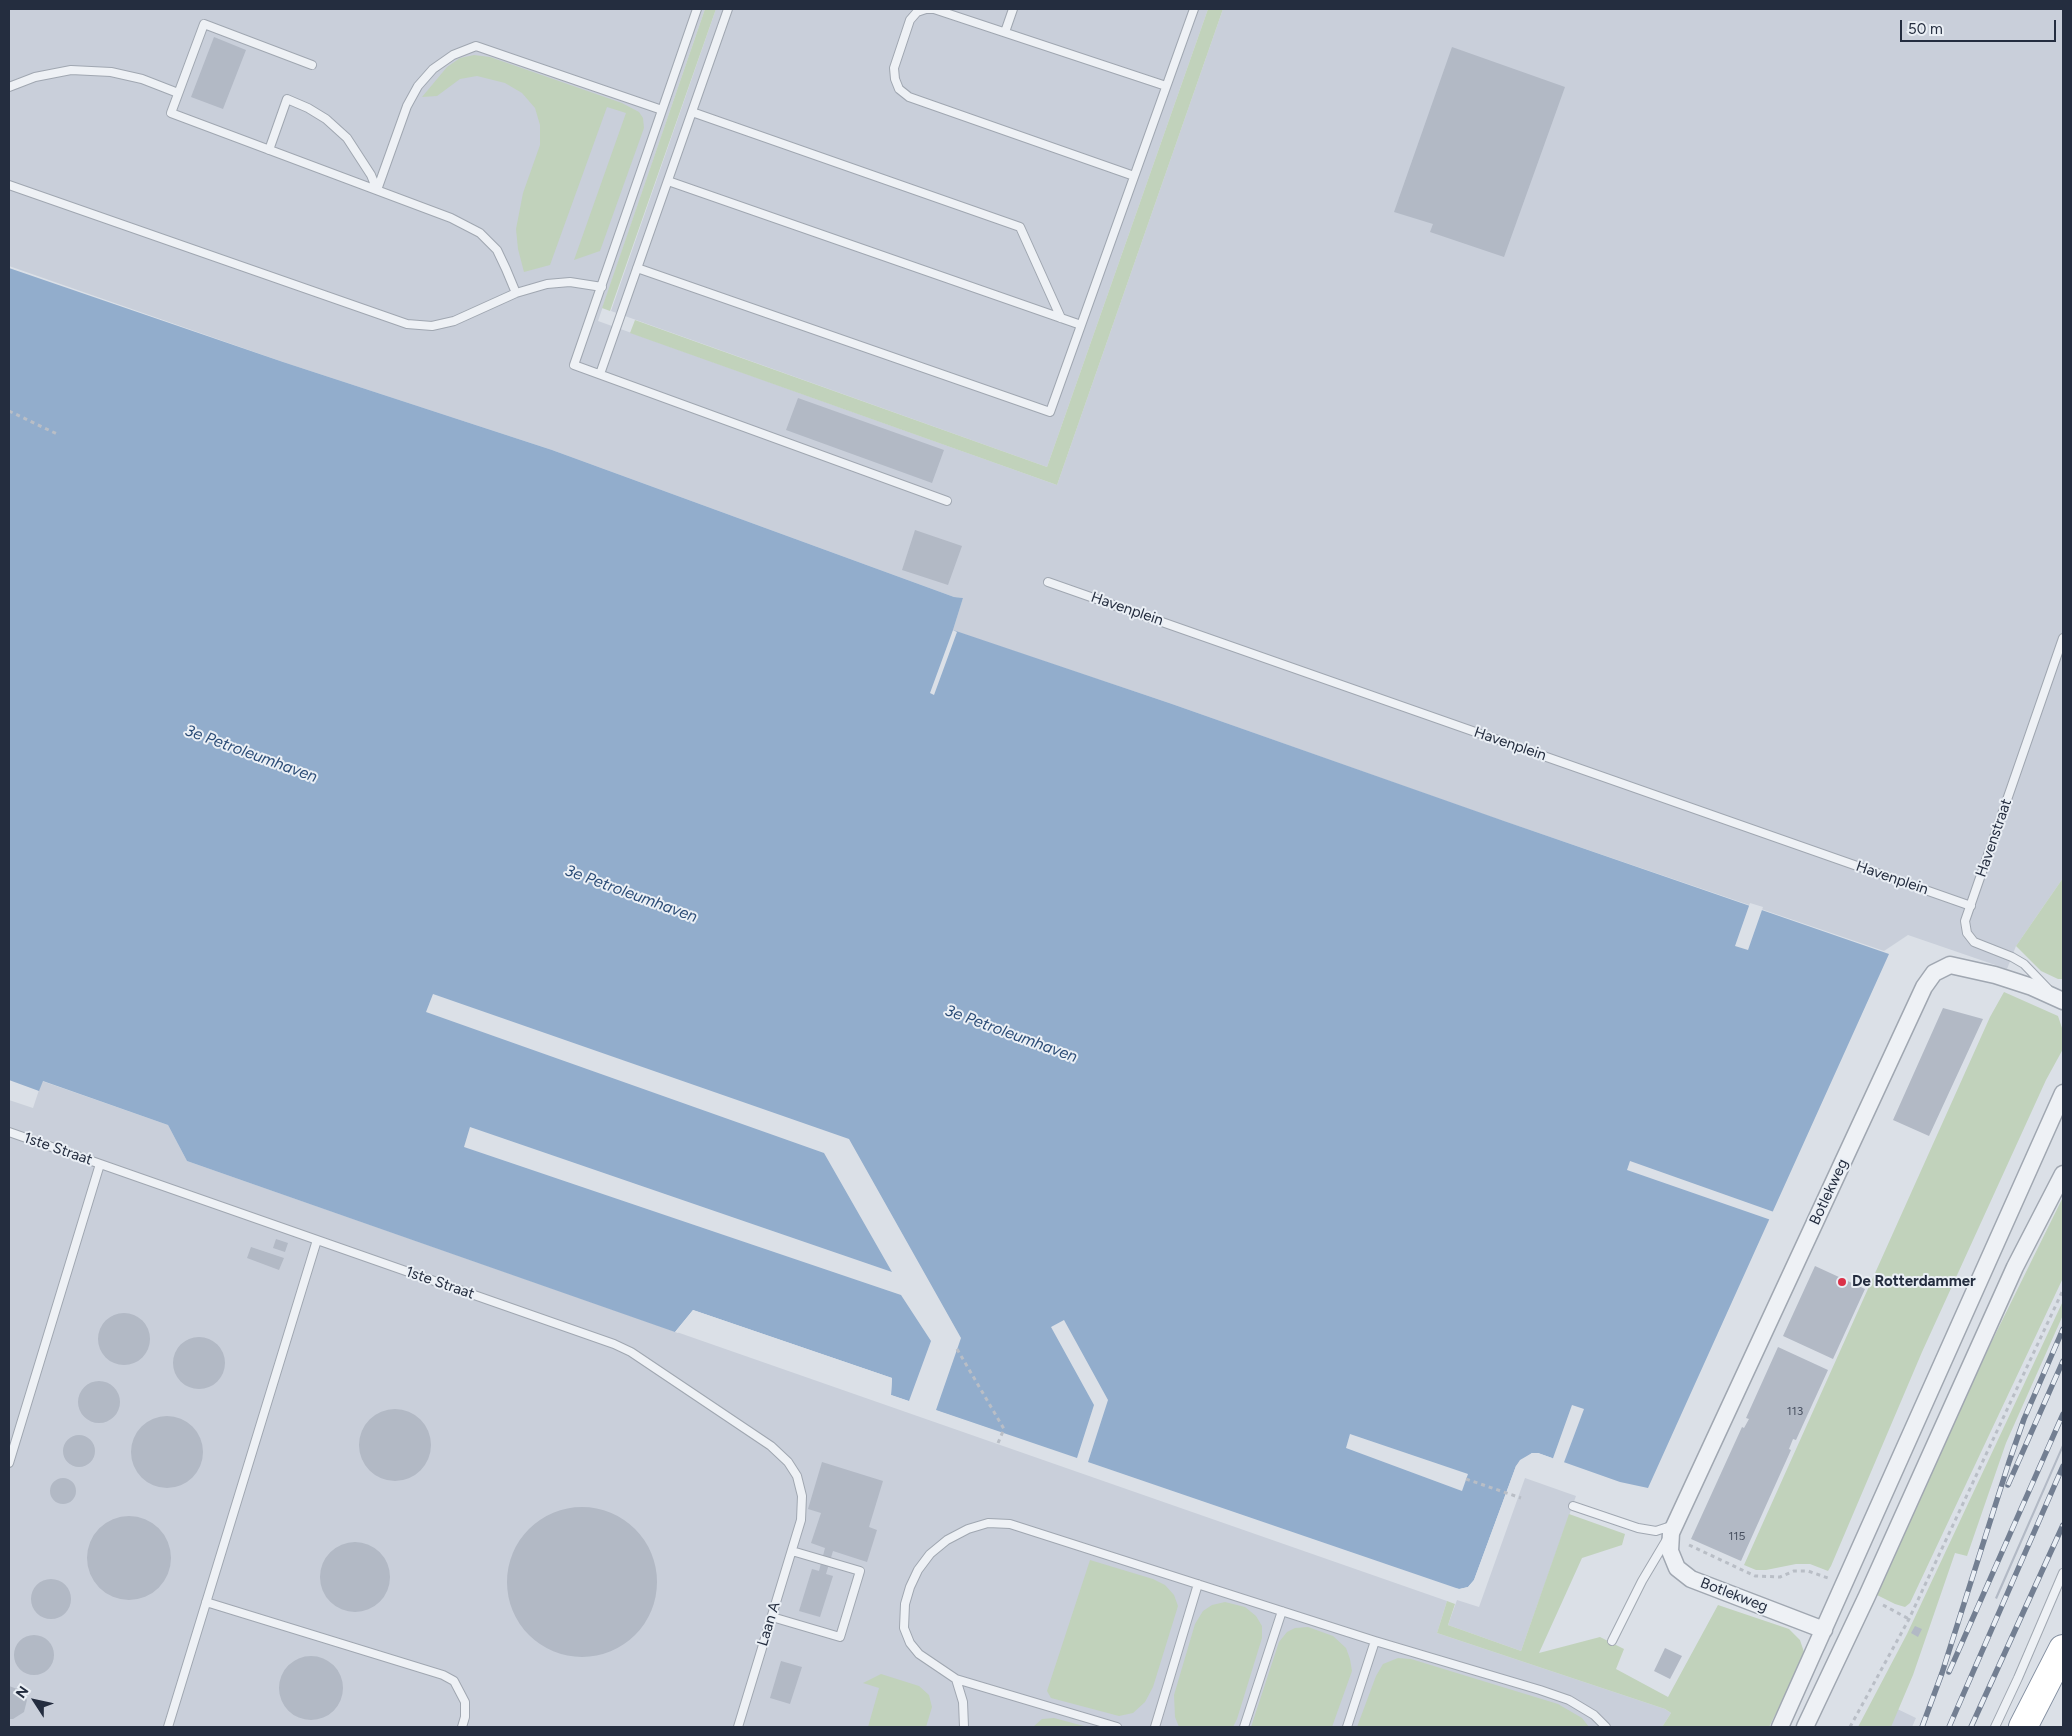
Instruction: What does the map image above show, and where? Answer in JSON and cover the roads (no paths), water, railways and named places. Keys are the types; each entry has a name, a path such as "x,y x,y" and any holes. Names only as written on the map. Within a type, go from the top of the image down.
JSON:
{"highway":[{"path":"2023,1727 2063,1649"}],"street":[{"name":"Botlekweg","path":"1824,1630 1691,1579 1677,1568 1670,1551 1672,1531 1924,987 1934,973 1950,965 1995,975 2032,987 2059,999"},
{"path":"1780,1727 2063,1092"},
{"path":"1805,1727 1867,1596 2016,1267 2063,1174"}],"lane":[{"path":"697,9 574,365 947,501"},
{"path":"600,374 728,9"},
{"path":"1134,176 908,97 899,89 894,79 894,68 910,20 917,12 934,9 1166,86"},
{"path":"1005,32 1013,9"},
{"path":"638,268 1050,412 1194,9"},
{"path":"312,64 204,24 171,113 451,218 480,233 496,250 516,293"},
{"path":"377,190 407,106 418,86 433,69 453,55 476,46 662,110"},
{"path":"9,87 35,77 72,70 111,72 142,79 178,93"},
{"path":"268,150 287,99 308,108 326,119 347,138 371,175 377,190"},
{"path":"692,112 1020,227 1061,318"},
{"path":"668,182 1081,325"},
{"path":"9,185 407,324 432,326 454,321 516,293 547,284 570,282 602,287"},
{"name":"Havenplein","path":"1048,582 1971,906"},
{"name":"Havenstraat","path":"2059,999 2024,964 2012,957 1974,942 1967,933 1965,921 2063,638"},
{"name":"1ste Straat","path":"9,1132 614,1344 631,1352 772,1446 788,1462 797,1476 802,1496 801,1520"},
{"path":"9,1463 100,1164"},
{"path":"168,1727 317,1240"},
{"path":"1573,1506 1638,1528 1656,1531 1667,1529 1672,1531 1646,1572 1612,1641"},
{"name":"Laan A","path":"738,1727 801,1520"},
{"path":"1117,1727 956,1679 919,1654 910,1643 904,1628 905,1604 918,1570 930,1554 947,1540 968,1529 988,1523 1010,1524 1375,1641 1569,1700 1594,1715 1606,1727"},
{"path":"772,1616 840,1637 860,1571 792,1551"},
{"path":"1995,1727 2063,1573"},
{"path":"1155,1727 1198,1584"},
{"path":"206,1602 448,1678 454,1681 465,1702 465,1717 462,1727"},
{"path":"1244,1727 1282,1611"},
{"path":"1347,1727 1375,1641"},
{"path":"956,1679 963,1702 964,1727"}],"water":[{"name":"3e Petroleumhaven","path":"9,268 283,362 552,450 954,597 963,598 953,630 1172,704 1889,954 1648,1488 1620,1482 1538,1453 1532,1453 1516,1466 1474,1580 1468,1587 1460,1589 1451,1588 891,1395 892,1378 693,1310 675,1332 187,1161 168,1125 43,1081 39,1091 9,1080"}],"railway":[{"path":"1922,1727 1942,1673 2024,1419 2063,1329"},
{"path":"2008,1485 2063,1361"},
{"path":"1949,1672 2063,1414"},
{"path":"1949,1727 2063,1466"},
{"path":"1971,1727 2063,1525"}],"place":[{"name":"De Rotterdammer","path":"1842,1282"}]}
